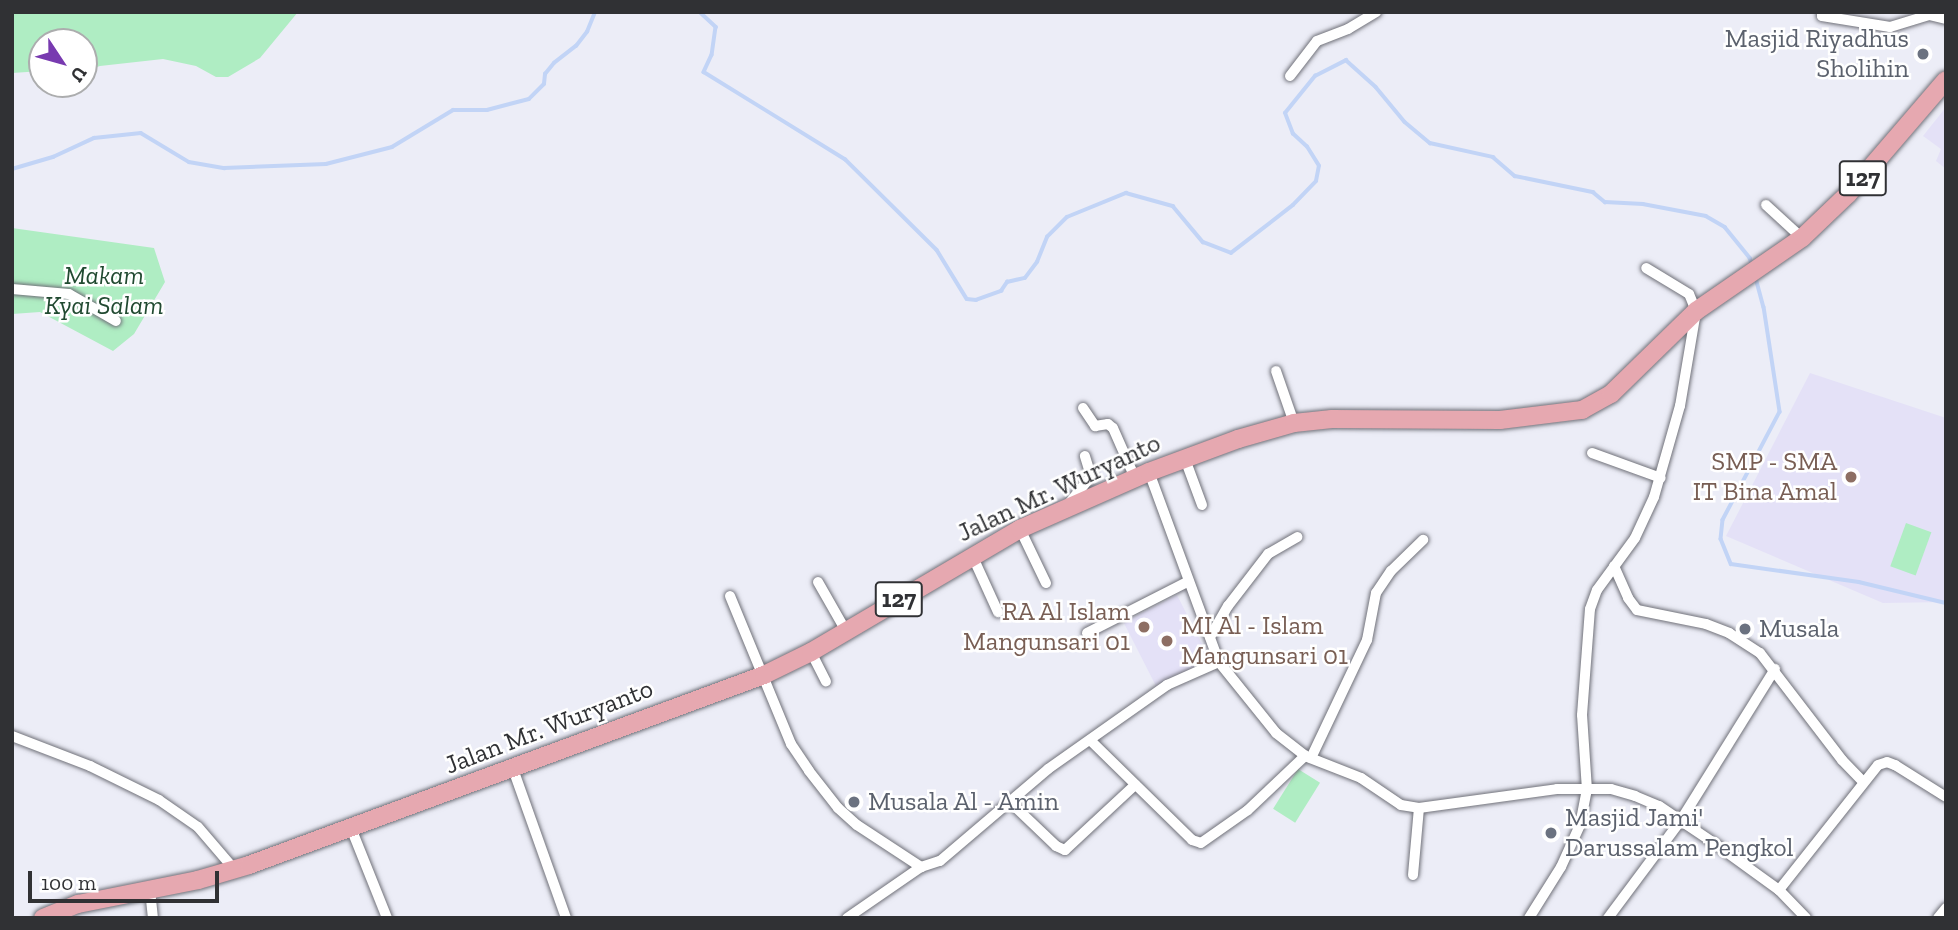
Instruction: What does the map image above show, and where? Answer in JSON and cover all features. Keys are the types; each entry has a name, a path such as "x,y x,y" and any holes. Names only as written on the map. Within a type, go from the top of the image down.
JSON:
{"main road":[{"name":"Jalan Mr. Wuryanto","path":"43,918 78,904 150,890 234,869 513,769 764,674 811,652 1020,529 1185,458 1294,423 1332,419 1500,420 1582,410 1611,394 1696,311 1802,239 1848,194 1946,80"}],"street":[{"path":"1290,76 1317,41 1348,29 1376,12"},
{"path":"1822,14 1890,27 1929,15 1946,19"},
{"path":"1766,205 1802,239"},
{"path":"1529,918 1561,867 1580,825 1587,790 1582,715 1587,627 1597,590 1635,538 1661,478 1680,406 1696,311 1689,294 1646,268"},
{"path":"12,289 69,295 116,321"},
{"path":"1276,372 1294,423"},
{"path":"1083,408 1095,426 1108,424 1114,428 1142,475 1189,581 1219,662 1276,733 1308,757 1361,778 1401,805 1419,808 1522,793 1611,789 1635,796 1659,806 1681,820 1779,890 1806,918"},
{"path":"1592,453 1661,478"},
{"path":"1066,507 1076,491 1091,476 1086,456"},
{"path":"1185,458 1202,505"},
{"path":"1020,529 1046,583"},
{"path":"1210,637 1228,606 1268,554 1297,537"},
{"path":"1090,740 1192,840 1201,843 1248,810 1308,757 1367,640 1376,593 1391,570 1423,540"},
{"path":"972,555 998,612"},
{"path":"1614,566 1637,610 1706,624 1729,633 1760,653 1775,669 1842,760 1863,782"},
{"path":"1087,633 1189,581"},
{"path":"818,582 845,631"},
{"path":"730,596 791,744 838,808 880,843 921,867"},
{"path":"811,652 826,681"},
{"path":"847,918 921,867 940,861 1010,802 1167,685 1219,662"},
{"path":"1608,918 1681,820 1775,669"},
{"path":"12,736 90,766 159,800 198,827 234,869"},
{"path":"1779,890 1878,765 1887,762 1946,797"},
{"path":"513,769 566,918"},
{"path":"1010,802 1065,850 1135,786"},
{"path":"1413,875 1419,808"},
{"path":"351,828 387,918"},
{"path":"150,890 153,918"},
{"path":"1938,918 1946,908"}],"shaded area":[{"path":"1946,107 1946,169 1936,161 1941,149 1923,136"},
{"name":"SMP - SMA IT Bina Amal","path":"1810,373 1946,418 1946,602 1883,603 1726,536"},
{"name":"MI Al - Islam Mangunsari 01","path":"1177,595 1210,659 1156,686 1124,622"}],"green space":[{"path":"12,12 298,12 260,58 228,77 216,77 196,66 163,59 98,67 98,28 28,28 28,72 12,73"},
{"name":"Makam Kyai Salam","path":"12,228 154,248 165,282 134,334 113,351 40,312 12,314"},
{"path":"1906,523 1931,532 1916,575 1890,566"},
{"path":"1298,769 1320,783 1295,823 1273,809"}],"waterway":[{"path":"12,169 53,157 94,138 141,133 189,162 224,168 326,164 392,147 453,110 487,110 529,99 544,84 545,74 554,63 576,46 587,32 595,12"},
{"path":"700,12 716,27 712,55 704,72 845,159 937,250 967,299 976,300 1001,291 1007,282 1025,278 1037,262 1047,237 1067,217 1126,193 1173,206 1203,242 1231,253 1293,205 1316,181 1319,166 1307,147 1293,134 1285,113 1315,76 1346,60 1376,87 1405,122 1430,143 1493,157 1515,176 1593,192 1605,202 1643,204 1706,216 1725,227 1750,258 1753,267"},
{"path":"1756,278 1764,307 1780,412 1723,520 1721,539 1731,564 1859,582 1946,603"}],"place":[{"name":"Masjid Riyadhus Sholihin","path":"1923,54"},
{"name":"SMP - SMA IT Bina Amal","path":"1851,477"},
{"name":"RA Al Islam Mangunsari 01","path":"1144,627"},
{"name":"Musala","path":"1745,629"},
{"name":"MI Al - Islam Mangunsari 01","path":"1167,641"},
{"name":"Musala Al - Amin","path":"854,802"},
{"name":"Masjid Jami' Darussalam Pengkol","path":"1551,833"}]}
